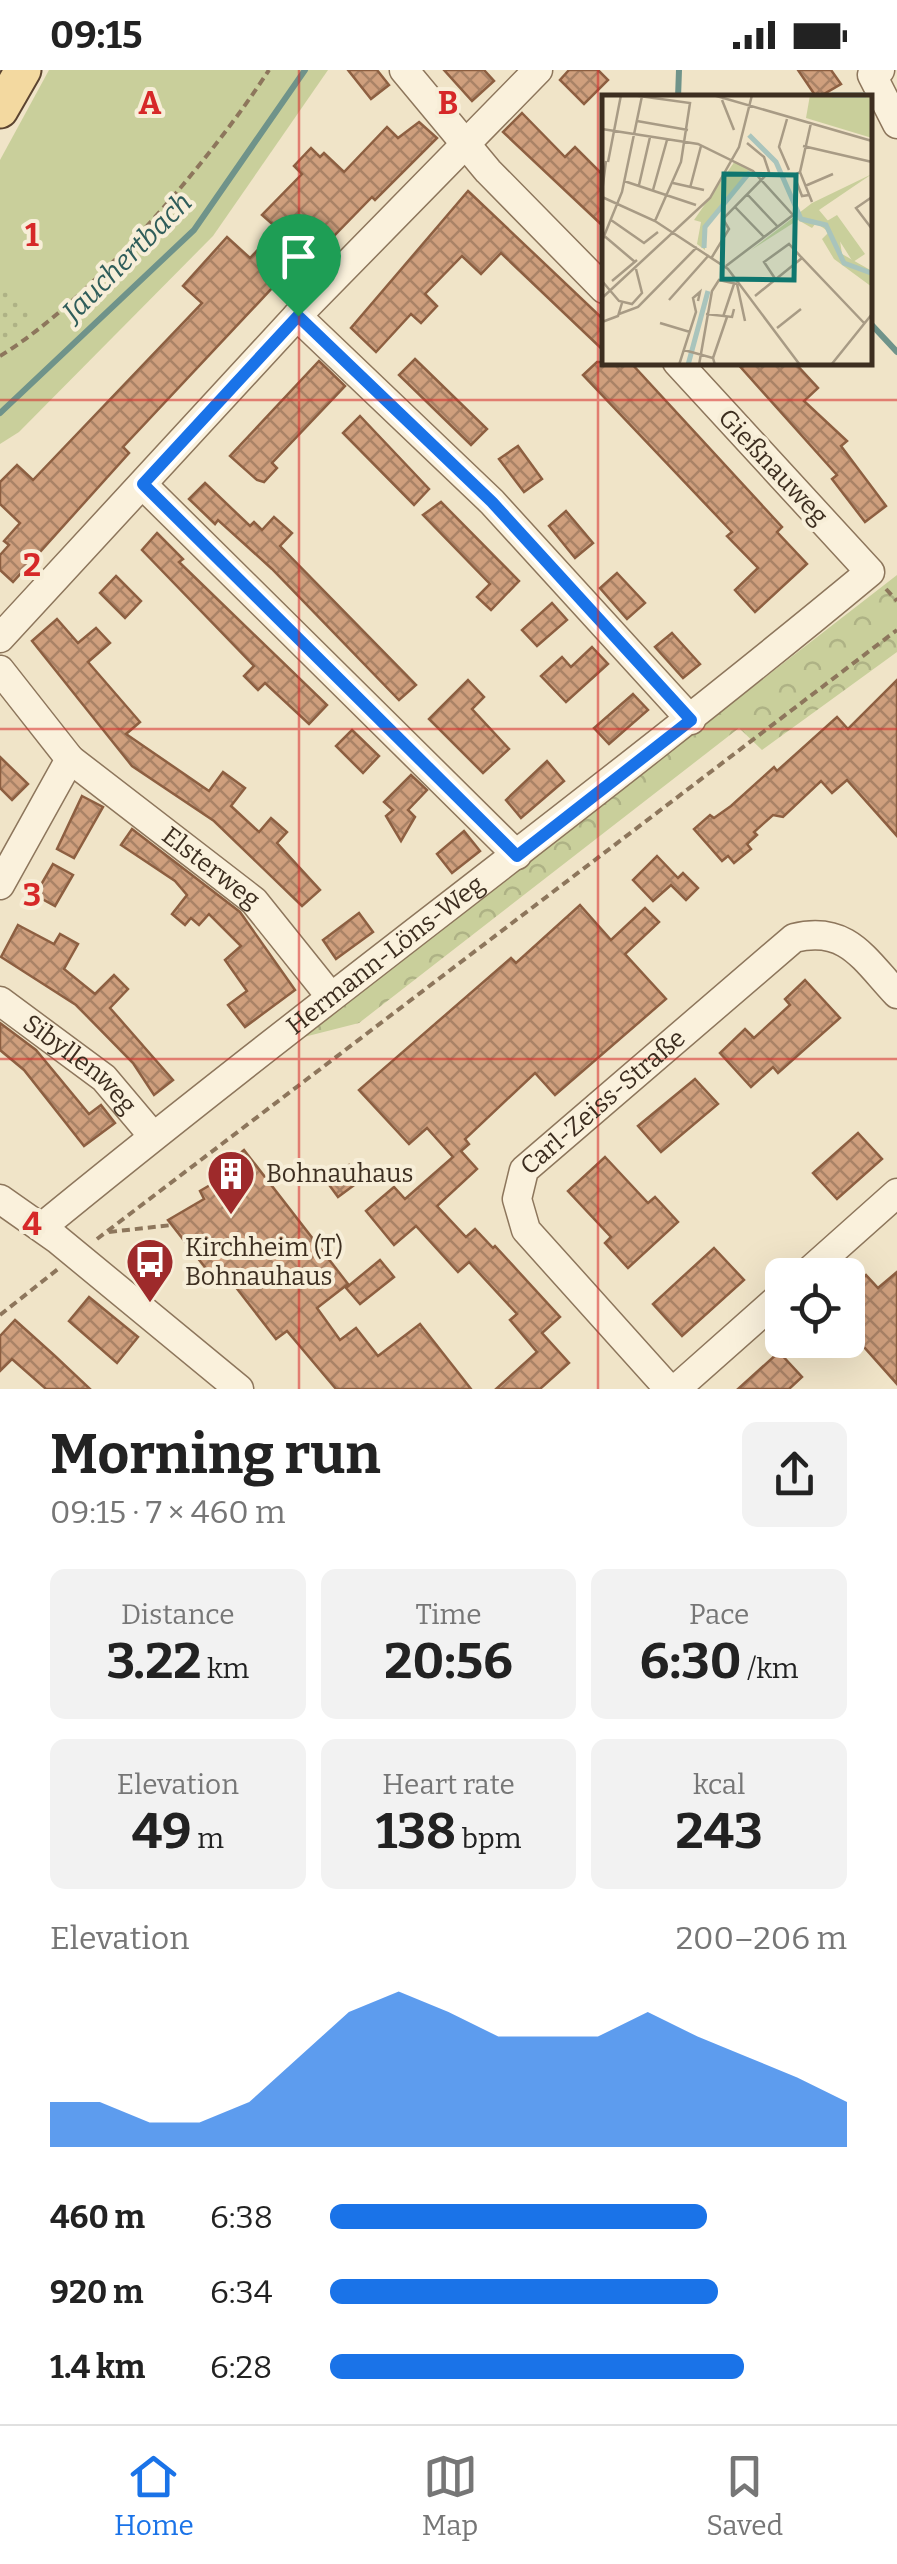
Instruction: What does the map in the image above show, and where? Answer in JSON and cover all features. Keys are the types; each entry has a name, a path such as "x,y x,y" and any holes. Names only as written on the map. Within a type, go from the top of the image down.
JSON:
{"main road":[{"path":"0,110 23,70"}],"street":[{"path":"404,70 464,142 602,287"},
{"path":"0,638 298,316 538,70"},
{"path":"880,70 872,74 897,124"},
{"path":"298,316 492,502 691,720"},
{"name":"Gießnauweg","path":"680,365 870,572"},
{"path":"143,484 517,856"},
{"name":"Hermann-Löns-Weg","path":"42,1227 153,1136 691,720 870,572"},
{"name":"Elsterweg","path":"0,670 70,759 254,901 331,998"},
{"path":"0,885 70,759"},
{"name":"Carl-Zeiss-Straße","path":"672,1389 526,1230 517,1199 524,1170 794,938 822,932 850,944 897,994"},
{"name":"Sibyllenweg","path":"0,1001 104,1078 153,1136"},
{"path":"824,1258 897,1193"},
{"path":"0,1198 76,1254 236,1388"},
{"path":"672,1389 765,1310"}],"path":[{"path":"0,356 60,312 168,201 269,70"},
{"path":"0,1315 897,630"},
{"path":"104,1233 172,1225"}],"green space":[{"path":"49,70 328,70 213,236 19,432 0,444 0,160"},
{"path":"0,283 37,312 0,344"},
{"path":"897,575 897,652 762,750 739,728 359,1023 300,1038"}],"building":[{"path":"348,70 377,70 389,85 371,99"},
{"path":"444,70 484,70 494,81 472,101"},
{"path":"569,70 598,70 608,80 584,104 560,80"},
{"path":"798,70 831,70 841,84 815,95"},
{"path":"522,113 565,157 575,147 602,174 602,225 503,132"},
{"path":"419,122 437,138 375,200 372,197 331,239 328,236 293,273 289,270 123,447 129,453 13,582 0,570 0,555 9,545 4,541 20,523 0,504 0,482 17,465 33,480 202,303 183,286 227,237 250,258 278,229 262,215 302,174 294,166 311,148 320,157 324,153 344,172 387,127 398,138"},
{"path":"468,191 602,318 602,349 501,253 481,274 462,256 425,294 437,306 421,323 411,314 376,352 351,328"},
{"path":"415,359 487,429 471,445 399,375"},
{"path":"319,361 345,386 272,463 277,468 264,482 257,480 230,456"},
{"path":"597,362 633,365 782,527 777,532 807,564 755,612 735,590 758,568 727,536 732,532 583,375"},
{"path":"739,365 797,365 818,388 804,401 847,441 841,446 886,506 865,522 832,479 837,475"},
{"path":"360,416 429,489 414,505 343,433"},
{"path":"518,446 542,479 524,492 499,459"},
{"path":"205,483 250,526 254,522 262,530 274,517 292,533 280,546 416,685 399,700 272,569 218,520 215,524 189,499"},
{"path":"441,502 519,581 491,610 477,597 490,584 423,515"},
{"path":"566,511 593,543 575,558 549,526"},
{"path":"157,533 183,559 179,562 327,705 309,724 265,683 258,690 244,676 254,666 142,550"},
{"path":"617,573 645,603 627,619 600,588"},
{"path":"116,576 141,601 125,618 100,593"},
{"path":"552,603 567,620 537,646 522,630"},
{"path":"57,619 78,643 96,628 110,643 88,662 140,722 126,734 209,791 223,772 245,788 231,806 259,832 271,818 287,832 277,843 320,890 302,906 214,821 132,766 32,641"},
{"path":"672,633 700,664 683,678 655,647"},
{"path":"592,647 608,664 566,702 541,676 562,657 571,667"},
{"path":"468,680 484,697 472,709 509,749 483,773 429,719"},
{"path":"897,680 897,836 847,780 832,793 821,781 783,817 773,815 754,832 757,835 747,844 751,849 734,863 728,856 722,861 694,829 710,815 714,818 731,806 774,767 777,771 837,717 848,729"},
{"path":"633,694 648,710 609,744 594,728"},
{"path":"352,730 379,756 363,773 336,746"},
{"path":"0,757 28,784 12,800 0,788"},
{"path":"547,761 564,781 521,818 506,800"},
{"path":"411,775 427,790 408,810 415,817 401,841 386,816 393,810 384,802"},
{"path":"82,796 103,807 74,858 57,849"},
{"path":"132,829 240,912 295,990 245,1027 228,1005 247,991 225,960 241,946 209,914 199,925 191,918 185,925 172,914 187,895 175,881 121,845"},
{"path":"464,831 480,851 452,873 437,854"},
{"path":"657,856 678,878 683,873 698,888 686,900 671,885 653,901 633,880"},
{"path":"53,864 73,875 55,906 35,895"},
{"path":"580,905 611,940 645,908 659,922 625,954 666,999 555,1095 535,1073 465,1139 469,1144 461,1151 477,1169 437,1206 466,1237 475,1229 495,1246 560,1317 542,1333 569,1363 540,1389 496,1389 537,1352 510,1320 517,1314 469,1262 458,1272 416,1226 394,1245 366,1211 394,1187 405,1199 453,1157 427,1128 409,1144 359,1090 511,958 516,963"},
{"path":"359,913 373,932 336,959 323,940"},
{"path":"18,925 54,944 60,934 78,944 64,969 95,994 114,975 128,989 110,1008 173,1080 154,1095 133,1063 76,1005 1,957"},
{"path":"805,980 840,1018 778,1073 773,1067 751,1087 720,1053 745,1029 754,1038 790,1005 785,999"},
{"path":"0,1023 36,1050 89,1114 101,1105 115,1123 84,1146 24,1070 0,1050"},
{"path":"695,1079 718,1104 661,1152 638,1126"},
{"path":"858,1133 882,1159 837,1199 813,1173"},
{"path":"244,1150 348,1284 317,1308 340,1340 356,1328 378,1356 420,1324 471,1389 336,1389 287,1331 276,1339 221,1268 211,1275 168,1220 204,1199 200,1191 229,1174 223,1167"},
{"path":"605,1157 648,1203 655,1197 678,1222 628,1268 605,1243 611,1237 568,1191"},
{"path":"349,1165 361,1180 338,1197 327,1182"},
{"path":"714,1248 744,1280 682,1336 653,1304"},
{"path":"380,1260 394,1277 360,1304 346,1288"},
{"path":"897,1272 897,1384 865,1348 865,1276 878,1288"},
{"path":"89,1297 138,1337 117,1363 69,1321"},
{"path":"15,1320 90,1389 46,1389 12,1359 0,1371 0,1336"},
{"path":"772,1358 785,1358 802,1377 789,1389 738,1389"}],"waterway":[{"name":"Jauchertbach","path":"0,413 194,230 305,70"},
{"path":"678,95 679,70"},
{"path":"872,325 897,352"}],"place":[{"name":"Bohnauhaus","path":"231,1216"},
{"name":"Kirchheim (T) Bohnauhaus","path":"150,1304"}],"route":[{"path":"298,316 492,502 691,720 517,856 143,484 298,316"}]}
